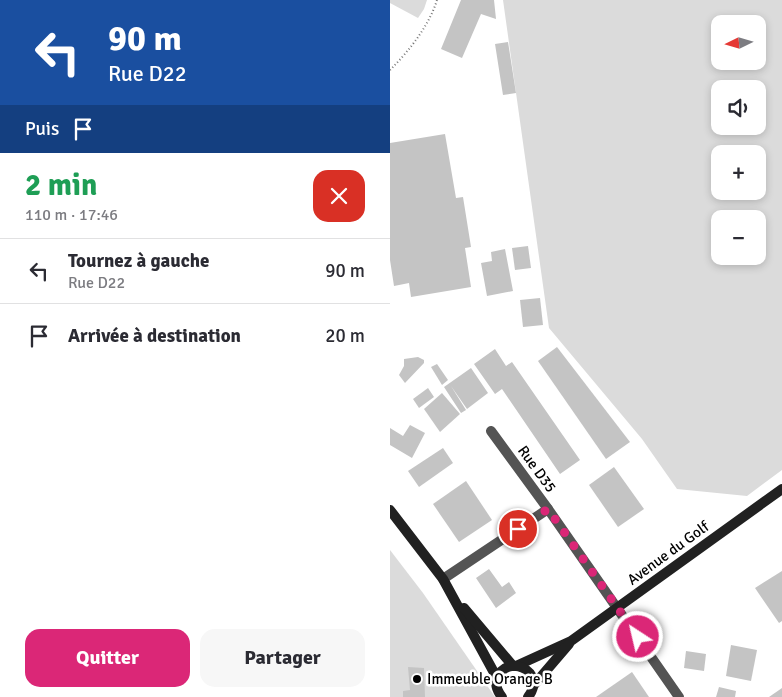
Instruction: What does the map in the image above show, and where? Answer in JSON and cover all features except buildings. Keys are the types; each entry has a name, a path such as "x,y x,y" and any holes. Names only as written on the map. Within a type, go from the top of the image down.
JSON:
{"main road":[{"name":"Avenue du Golf","path":"498,678 504,670 571,641 782,488"},
{"path":"390,510 449,590 498,678 497,689 502,697"},
{"path":"449,590 515,666 521,666 528,671 532,677 532,693"},
{"name":"Avenue du Golf","path":"532,693 571,641"}],"street":[{"name":"Rue D35","path":"491,431 548,509 679,697"},
{"path":"443,580 548,509"}],"path":[{"path":"390,70 404,55 433,12 437,0"}],"shaded area":[{"path":"390,0 427,0 418,18 390,3"},
{"path":"503,0 782,0 782,470 747,496 677,489 642,439 549,328"},
{"path":"390,550 423,593 495,697 390,697"}],"place":[{"name":"Immeuble Orange B","path":"417,679"}],"route":[{"path":"518,529 548,509 638,637"}]}
